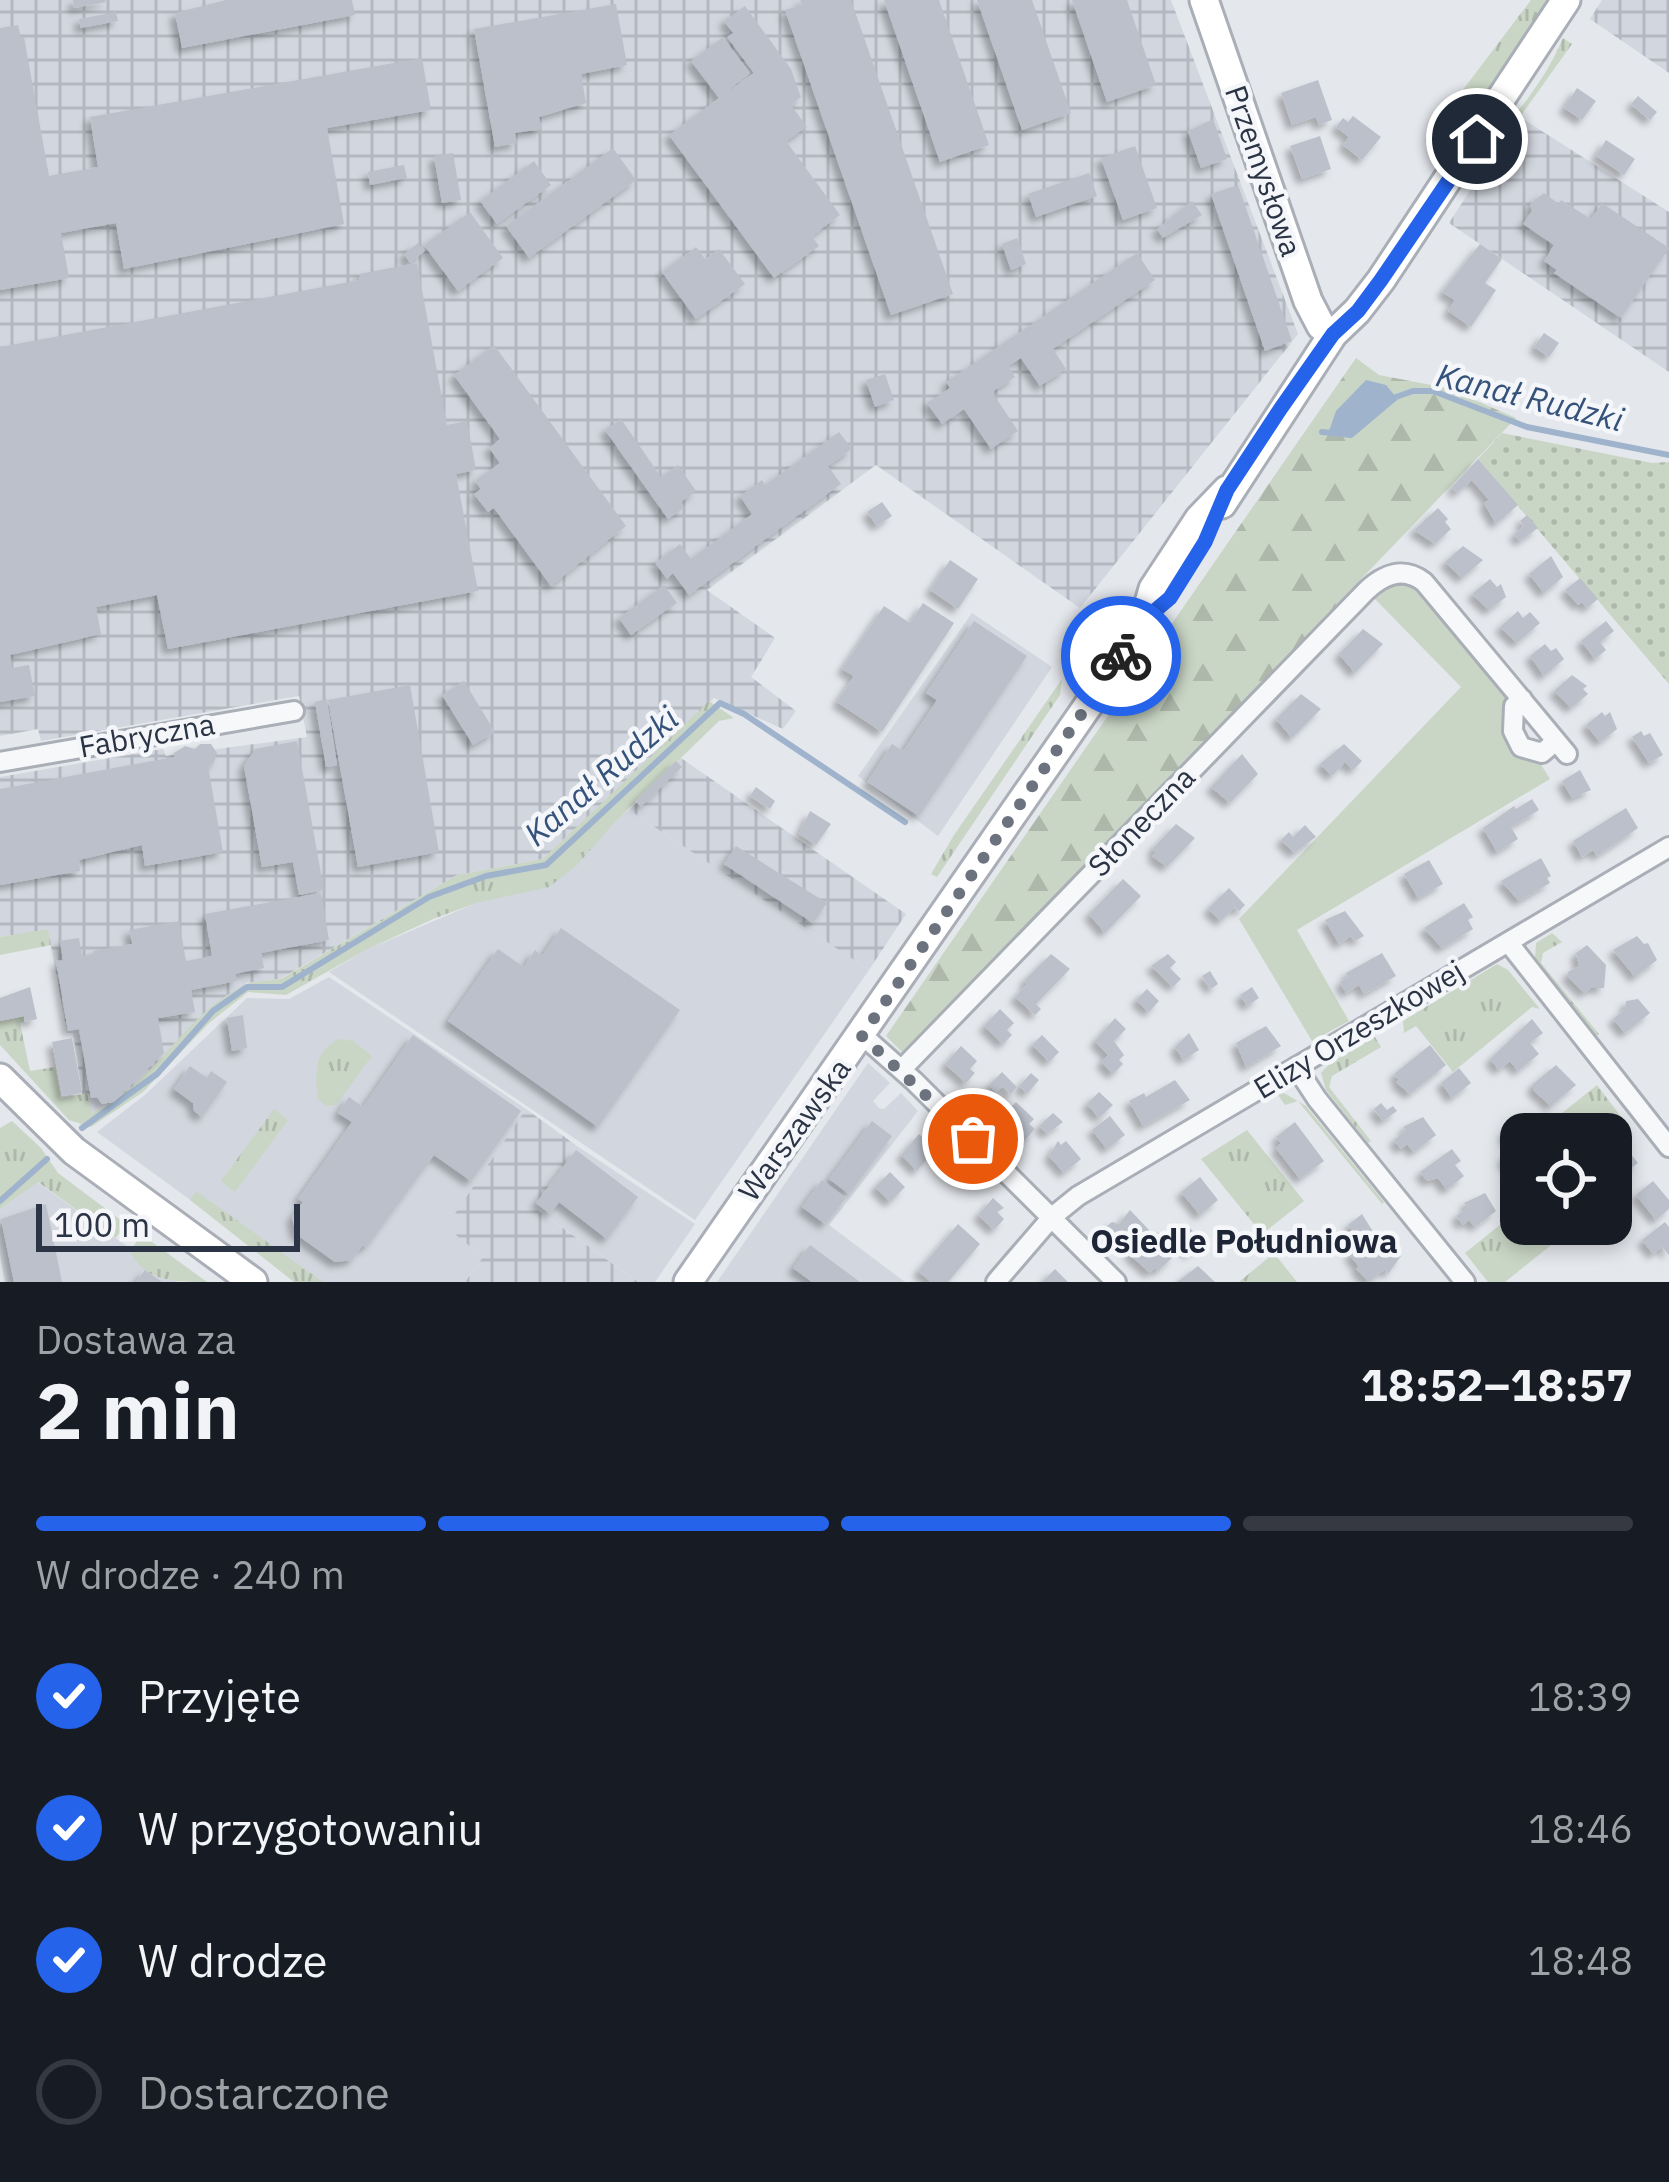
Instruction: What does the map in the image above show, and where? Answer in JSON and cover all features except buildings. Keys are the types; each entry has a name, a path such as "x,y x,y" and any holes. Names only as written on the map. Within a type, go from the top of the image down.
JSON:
{"main road":[{"name":"Przemysłowa","path":"1204,0 1308,301 1321,326 1333,334"},
{"name":"Warszawska","path":"688,1282 862,1036 1144,620 1153,589 1199,519 1227,490 1333,334 1381,280 1566,0"},
{"path":"6,1095 74,1151 254,1282"}],"street":[{"name":"Słoneczna","path":"902,1069 1384,577 1402,573 1424,583 1522,698"},
{"path":"1522,698 1562,747 1542,753 1521,747 1513,731 1514,706 1522,698"},
{"name":"Fabryczna","path":"0,762 294,711"},
{"name":"Elizy Orzeszkowej","path":"996,1282 1052,1217 1078,1196 1669,847"},
{"path":"1508,942 1669,1147"},
{"path":"862,1036 902,1069 1116,1282"},
{"path":"1296,1067 1465,1282"}],"shaded area":[{"path":"0,0 1171,0 1298,334 1080,608 876,465 707,590 775,638 751,677 796,711 783,729 714,698 543,859 457,875 280,979 247,983 115,1103 91,1113 88,1094 82,1094 73,1033 67,1033 48,930 0,937 0,777 163,749 166,756 307,737 299,696 41,741 38,729 0,736"},
{"path":"1602,0 1669,0 1669,73 1590,19"},
{"path":"1518,116 1669,212 1669,372 1449,223"},
{"path":"972,613 1052,667 938,836 858,776"},
{"path":"681,758 906,914 869,970 629,810"},
{"path":"629,810 869,970 695,1220 329,972 364,951 476,903"},
{"path":"329,977 526,1109 447,1227 483,1257 465,1282 303,1282 97,1132 146,1094 247,998 289,999"},
{"path":"868,1063 890,1083 873,1101 879,1108 884,1109 901,1093 918,1111 829,1225 905,1282 717,1282"},
{"path":"526,1109 577,1146 535,1208 638,1282 465,1282 483,1257 446,1227"},
{"path":"577,1146 695,1224 655,1282 638,1282 534,1207"},
{"path":"37,1182 177,1282 5,1282 0,1209"}],"green space":[{"path":"1531,0 1551,0 1495,81 1438,151 1425,140"},
{"path":"1563,38 1572,44 1487,163 1478,155 1526,101"},
{"path":"1356,358 1379,375 1447,388 1516,418 904,1054 886,1036"},
{"path":"1502,433 1652,463 1669,462 1669,684 1478,459"},
{"path":"1406,581 1418,588 1508,695 1507,729 1550,779 1297,930 1349,1021 1312,1041 1239,919 1461,687 1375,599 1395,583"},
{"path":"1062,679 1060,695 937,877 931,874 954,835"},
{"path":"709,701 734,718 719,721 576,866 549,887 476,903 433,919 286,995 248,992 208,1024 143,1092 91,1127 69,1120 0,1045 0,1021 24,1016 20,1023 30,1071 55,1067 61,1098 87,1093 92,1113 114,1101 203,1014 243,986 281,979 457,875 543,859"},
{"path":"48,929 51,945 0,955 0,937"},
{"path":"1552,933 1562,942 1543,953 1541,963 1599,1034 1596,1036 1535,959 1536,943"},
{"path":"1497,964 1508,970 1540,1009 1532,1007 1453,1072 1416,1026 1404,1033 1403,1021"},
{"path":"1375,1037 1381,1047 1332,1076 1329,1087 1371,1141 1368,1143 1326,1090 1321,1073"},
{"path":"339,1039 353,1041 372,1056 336,1105 326,1106 318,1099 318,1064 324,1050"},
{"path":"1597,1085 1618,1113 1562,1113"},
{"path":"1284,1093 1298,1101 1285,1105 1278,1095"},
{"path":"1298,1102 1306,1106 1382,1204"},
{"path":"274,1109 288,1120 235,1192 221,1181"},
{"path":"12,1121 41,1148 58,1173 126,1224 116,1238 38,1182 0,1209 0,1128"},
{"path":"1247,1130 1304,1201 1262,1234 1201,1159"},
{"path":"196,1191 323,1282 294,1282 190,1200"},
{"path":"1500,1225 1500,1245 1551,1245 1505,1282 1488,1282 1465,1253"},
{"path":"141,1234 207,1282 173,1280 144,1269 130,1252"},
{"path":"1274,1253 1297,1282 1239,1282"}],"water":[{"path":"1366,380 1386,385 1396,397 1351,435 1328,434 1336,411"}],"waterway":[{"name":"Kanał Rudzki","path":"1322,432 1351,435 1396,397 1433,391 1527,427 1669,455"},
{"name":"Kanał Rudzki","path":"82,1128 157,1074 213,1011 247,987 282,987 429,897 486,876 546,865 720,703 744,714 905,822"},
{"name":"Kanał Rudzki","path":"0,1201 47,1159"}],"way so far":[{"path":"973,1139 862,1036 1121,656"}],"district":[{"name":"Osiedle Południowa","path":"1244,1241"}],"route":[{"path":"1121,656 1144,620 1170,598 1205,542 1227,490 1281,408 1333,334 1381,280 1477,139"}]}
